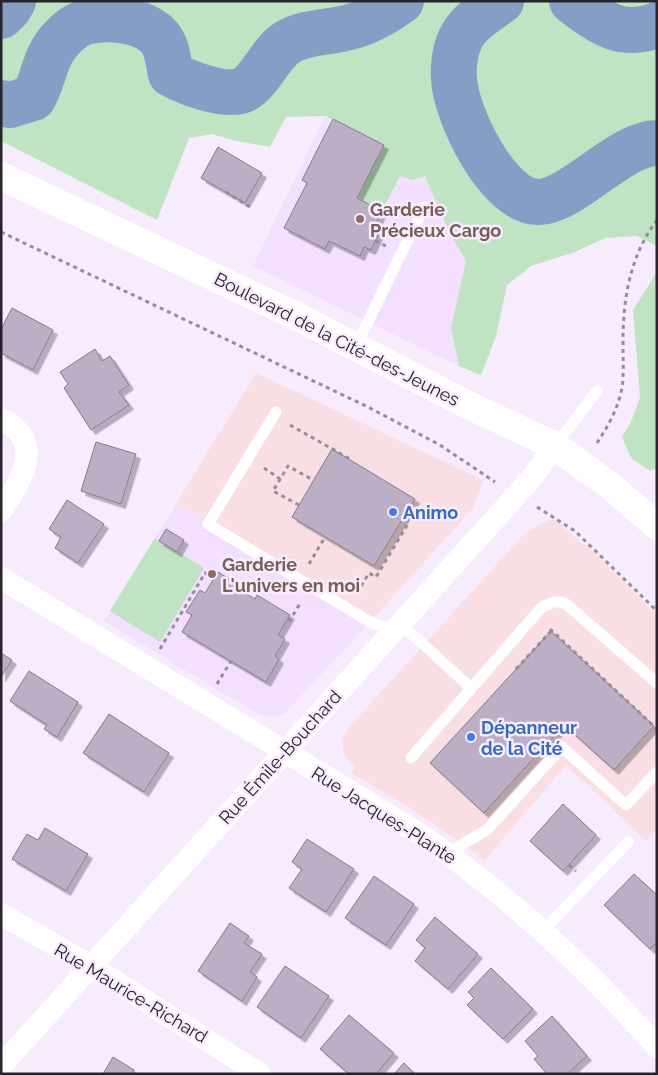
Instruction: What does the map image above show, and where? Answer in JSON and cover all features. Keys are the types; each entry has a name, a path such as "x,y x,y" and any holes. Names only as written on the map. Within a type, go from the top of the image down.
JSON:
{"main road":[{"name":"Boulevard de la Cité-des-Jeunes","path":"1,176 356,346 481,412 555,446 608,484 657,526"}],"street":[{"path":"1,419 17,429 23,438 28,461 1,512"},
{"name":"Rue Émile-Bouchard","path":"1,1066 531,479 555,446"},
{"name":"Rue Jacques-Plante","path":"1,578 451,855 543,931 602,988 657,1047"},
{"name":"Rue Maurice-Richard","path":"1,914 92,966 260,1074"}],"lane":[{"path":"356,346 424,207"},
{"path":"555,446 597,391"},
{"path":"276,412 208,524 370,622 397,627 471,688"},
{"path":"411,758 541,608 550,602 560,601 566,604 657,683"},
{"path":"451,855 461,845 487,830 562,747 626,805 657,772"},
{"path":"543,931 628,842"}],"path":[{"path":"226,192 250,206"},
{"path":"583,466 616,410 622,379 623,320 627,286 638,250 655,222"},
{"path":"1,232 368,407 440,445 481,471"},
{"path":"304,433 350,459"},
{"path":"299,505 273,491 288,466 313,480"},
{"path":"553,516 596,549 657,611"},
{"path":"348,608 369,573 376,577 395,546 409,522 403,518"},
{"path":"320,545 325,537"},
{"path":"157,654 205,573 214,579"},
{"path":"288,619 290,620 294,614"},
{"path":"551,631 657,729"},
{"path":"214,688 231,661"}],"shaded area":[{"name":"Garderie Précieux Cargo","path":"368,87 425,176 449,232 467,261 451,328 459,366 253,266 325,116 333,119"},
{"path":"256,373 483,480 473,508 370,622 176,504"},
{"name":"Garderie L'univers en moi","path":"176,504 370,622 285,713 275,717 263,716 249,709 104,621"},
{"path":"553,518 600,558 657,615 657,829 646,841 566,765 485,860 412,809 351,773 355,768 344,754 342,744 344,735 351,725 526,532"}],"green space":[{"path":"1,1 657,1 657,246 637,236 605,238 575,252 531,266 507,285 496,336 481,375 459,366 451,328 466,261 449,232 425,176 413,180 400,176 382,211 357,198 384,144 325,116 286,117 270,147 212,134 189,138 157,220 1,141"},
{"path":"657,272 657,468 650,471 631,458 622,437 630,424 640,398 633,310"},
{"path":"155,538 204,568 160,642 110,611"}],"building":[{"path":"333,119 384,145 357,198 382,211 373,229 379,233 371,250 364,247 360,256 329,241 325,249 284,228 307,183 302,180"},
{"path":"218,147 262,173 245,203 201,178"},
{"path":"12,308 53,330 33,370 1,353 1,329"},
{"path":"95,349 102,361 110,356 129,385 119,392 129,405 91,430 64,388 68,384 60,372"},
{"path":"96,442 136,454 121,504 81,491"},
{"path":"332,449 415,499 374,566 292,517"},
{"path":"67,500 104,524 78,563 55,548 61,537 49,529"},
{"path":"166,529 184,540 177,552 159,541"},
{"path":"218,572 237,584 235,587 255,599 257,595 290,615 278,635 285,639 275,656 279,659 266,682 182,632 192,615 186,612 200,590 205,593"},
{"path":"551,631 654,726 614,770 564,725 484,813 430,763"},
{"path":"1,653 12,660 1,677"},
{"path":"29,671 78,702 57,737 44,729 47,725 10,701"},
{"path":"109,714 169,753 144,792 83,753"},
{"path":"563,804 596,835 563,871 530,841"},
{"path":"45,828 88,854 66,891 12,859 27,834 38,840"},
{"path":"307,839 354,869 326,912 289,888 302,869 292,862"},
{"path":"634,874 657,895 657,942 650,949 604,905"},
{"path":"374,876 414,904 386,945 345,918"},
{"path":"435,917 478,954 448,989 415,961 425,948 416,940"},
{"path":"230,923 249,936 244,943 262,954 250,972 257,977 242,1001 198,971"},
{"path":"285,966 329,996 301,1038 257,1007"},
{"path":"491,968 533,1009 503,1039 467,1005 474,998 468,992"},
{"path":"349,1015 394,1053 376,1074 349,1074 320,1049"},
{"path":"552,1016 587,1056 567,1074 547,1074 534,1059 538,1056 525,1041"},
{"path":"113,1057 134,1070 132,1074 103,1074"},
{"path":"404,1063 415,1074 394,1074"}],"waterway":[{"path":"1,16 13,1"},
{"path":"1,103 10,105 33,98 56,45 77,25 86,22 104,19 125,21 144,27 152,31 162,41 171,74 205,88 233,92 247,88 253,83 281,47 295,38 357,25 377,16 401,1"},
{"path":"501,1 478,18 463,34 458,44 454,74 456,93 462,112 481,154 509,188 524,198 539,202 552,199 582,183 628,152 643,145 657,143"},
{"path":"572,1 601,22 621,29 644,29 657,25"}],"place":[{"name":"Garderie Précieux Cargo","path":"360,219"},
{"name":"Animo","path":"393,512"},
{"name":"Garderie L'univers en moi","path":"212,574"},
{"name":"Dépanneur de la Cité","path":"471,737"}]}
